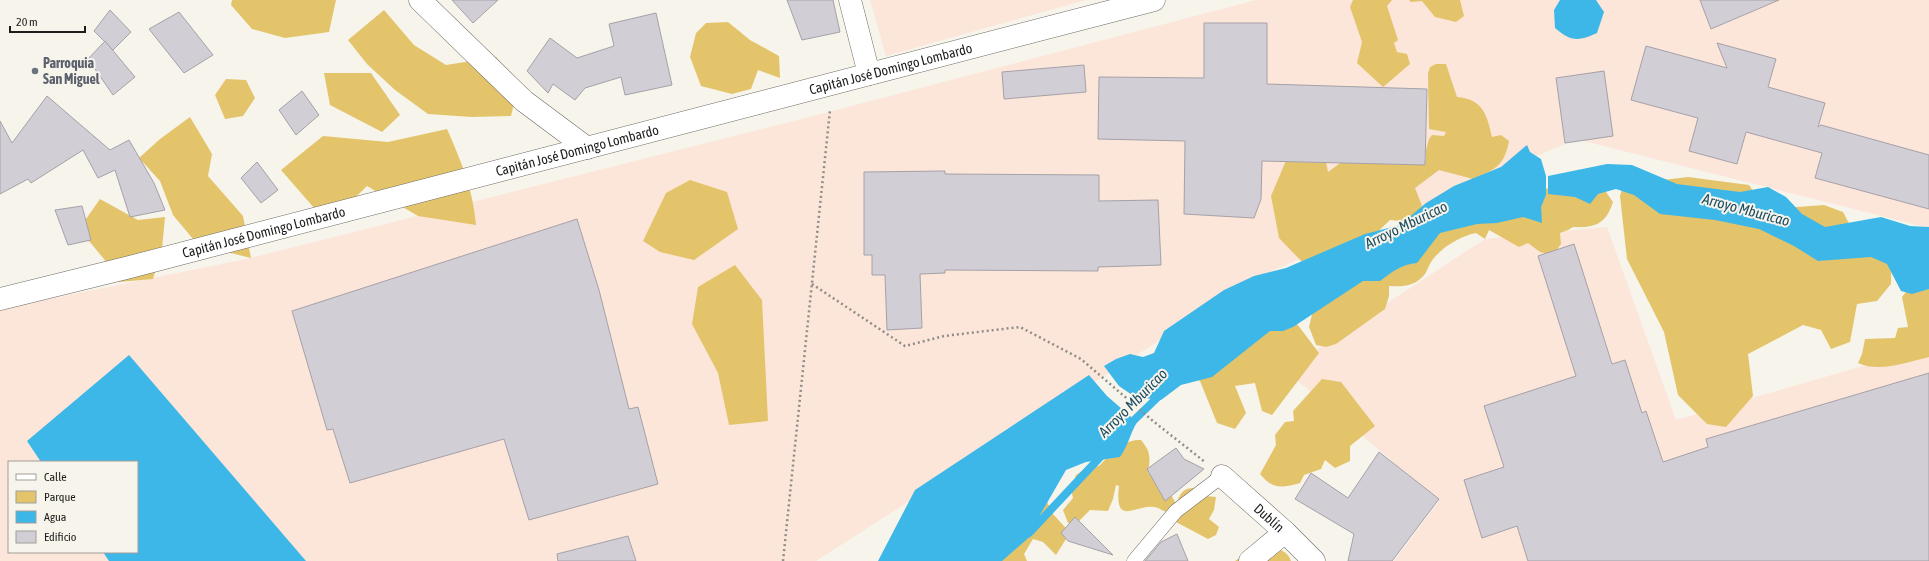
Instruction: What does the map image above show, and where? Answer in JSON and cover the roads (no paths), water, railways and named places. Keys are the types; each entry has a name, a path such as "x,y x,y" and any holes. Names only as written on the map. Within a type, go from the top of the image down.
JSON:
{"street":[{"path":"420,0 524,101 587,148"},
{"path":"850,0 869,74"},
{"name":"Capitán José Domingo Lombardo","path":"0,299 126,268 1154,0"},
{"name":"Dublín","path":"1222,476 1285,532 1314,561"},
{"path":"1250,561 1285,532"}],"lane":[{"path":"1134,561 1176,511 1222,476"}],"water":[{"path":"1560,0 1596,0 1604,12 1597,33 1585,38 1574,39 1565,36 1555,28 1554,10"},
{"path":"1527,145 1530,152 1541,159 1546,176 1546,195 1541,207 1542,223 1523,217 1497,223 1477,224 1440,233 1417,263 1402,267 1380,281 1363,281 1293,327 1283,331 1270,331 1212,377 1181,385 1161,400 1135,397 1119,386 1104,366 1116,359 1130,354 1143,357 1154,353 1164,331 1224,290 1254,276 1286,268 1365,234 1400,225 1426,203 1454,186 1501,167"},
{"path":"1607,164 1632,165 1677,184 1740,192 1768,187 1786,197 1802,214 1825,227 1881,217 1910,226 1929,227 1929,289 1912,294 1901,291 1887,264 1871,257 1818,261 1794,246 1759,229 1715,220 1660,214 1634,195 1616,189 1598,194 1590,204 1575,197 1548,194 1548,176"},
{"path":"129,355 306,561 109,561 104,553 138,553 138,461 40,461 27,441"},
{"path":"1089,375 1107,396 1137,422 1120,457 1086,462 1066,470 1025,541 1002,561 878,561 915,490"}],"waterway":[{"name":"Arroyo Mburicao","path":"1128,426 1162,393"},
{"name":"Arroyo Mburicao","path":"1023,537 1029,533 1104,453"}],"place":[{"name":"Parroquia San Miguel","path":"35,71"}]}
